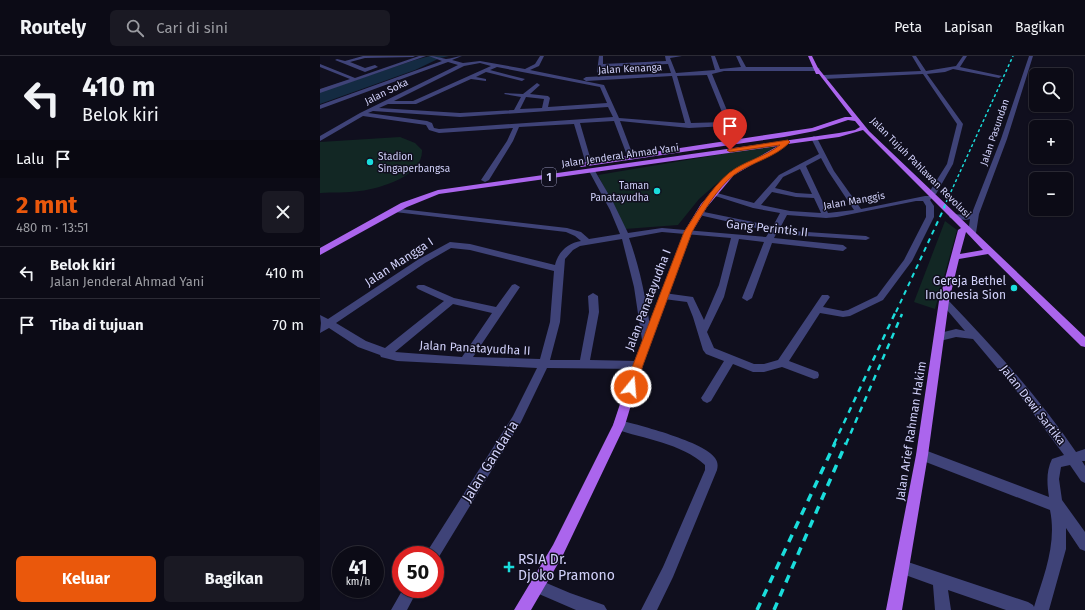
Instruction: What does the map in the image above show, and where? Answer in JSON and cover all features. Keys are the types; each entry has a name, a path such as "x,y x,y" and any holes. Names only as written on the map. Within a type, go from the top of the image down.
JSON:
{"main road":[{"name":"Jalan Tujuh Pahlawan Revolusi","path":"810,56 816,70 842,103 844,112 841,120"},
{"name":"Jalan Tujuh Pahlawan Revolusi","path":"816,69 836,90 864,127 928,197 953,216 1085,344"},
{"name":"Jalan Jenderal Ahmad Yani","path":"590,167 631,158 813,130 850,118 858,120"},
{"path":"841,120 836,124 838,128 854,134 864,127"},
{"name":"Jalan Tujuh Pahlawan Revolusi","path":"839,135 854,134 868,140 985,252 997,259"},
{"name":"Jalan Jenderal Ahmad Yani","path":"320,252 415,200 438,192 590,167 839,135"},
{"name":"Jalan Panatayudha I","path":"522,610 558,550 619,425 638,365 688,232 699,213 713,194 732,174 788,142"},
{"name":"Jalan Jenderal Ahmad Yani","path":"320,245 419,192 485,180 539,175"},
{"name":"Jalan Arief Rahman Hakim","path":"894,610 922,455 944,301 962,230"},
{"path":"956,257 965,254 985,252"}],"street":[{"path":"321,68 344,62 354,60 365,56 399,59 367,70 344,62 337,60 354,60"},
{"path":"356,66 382,57 423,56"},
{"path":"320,85 338,79 354,79 423,56"},
{"path":"432,56 463,65 477,62 487,56"},
{"path":"320,108 460,56"},
{"path":"525,71 537,65 542,56"},
{"path":"599,78 600,56"},
{"path":"600,66 680,56"},
{"path":"713,56 718,70"},
{"path":"738,56 744,68"},
{"path":"817,308 843,314 850,313 880,298 908,261 930,217 928,197 950,164 960,124 914,56"},
{"path":"957,68 965,56"},
{"name":"Jalan Pasundan","path":"972,234 976,214 1004,139 1031,56"},
{"path":"668,58 689,126"},
{"path":"477,62 602,86 615,119 623,134 631,158"},
{"name":"Jalan Soka","path":"320,139 385,102 463,65"},
{"path":"414,103 497,65"},
{"path":"321,68 345,79"},
{"path":"321,68 338,79"},
{"name":"Jalan Kenanga","path":"576,81 599,78 709,73 718,70 744,68 816,69"},
{"path":"824,77 944,72 950,68 999,76"},
{"path":"484,70 522,79"},
{"path":"709,73 729,124 738,142"},
{"path":"470,77 484,80"},
{"path":"320,91 345,79"},
{"path":"516,112 524,96 537,85"},
{"path":"507,94 547,98 545,110"},
{"path":"385,102 427,105"},
{"path":"372,109 448,115 610,106"},
{"path":"362,114 427,122 430,124 431,129 439,131 615,119 689,126 729,124"},
{"path":"577,122 590,167 613,210 624,235 639,286 647,340"},
{"path":"485,180 510,141 517,125"},
{"path":"814,138 838,182 859,211"},
{"path":"756,206 769,189 786,173 823,155"},
{"path":"802,165 826,216"},
{"path":"769,189 796,195 817,196"},
{"name":"Jalan Manggis","path":"713,194 784,213 826,216 928,197"},
{"path":"396,210 567,230 578,234 587,242"},
{"path":"699,213 805,234 866,238"},
{"path":"746,298 769,240 784,213"},
{"path":"953,216 966,218 976,214"},
{"name":"Gang Perintis II","path":"559,269 564,254 577,244 624,235 662,230 736,236 843,248"},
{"path":"703,331 716,305 731,258 736,236"},
{"name":"Jalan Mangga I","path":"320,329 325,320 450,245 470,247 559,269"},
{"name":"Jalan Gandaria","path":"438,546 517,419 544,364 555,322 559,269"},
{"path":"421,287 451,300 480,308 499,311"},
{"path":"465,362 514,287"},
{"path":"584,365 594,312 593,296"},
{"path":"664,296 690,299 703,331 708,350 730,360 757,369 782,364 814,375"},
{"path":"782,364 825,297"},
{"path":"385,354 451,300"},
{"name":"Jalan Dewi Sartika","path":"944,301 1016,382 1080,464"},
{"name":"Jalan Panatayudha II","path":"325,320 362,344 385,354 397,357 465,362 638,365"},
{"path":"940,337 956,333 976,336"},
{"path":"707,398 730,360"},
{"path":"619,425 646,432 682,446 710,460 712,464 712,470 668,572 649,610"},
{"path":"922,455 984,480 1056,504 1085,544"},
{"path":"1041,610 1059,549 1059,519 1053,478 1054,465 1056,463 1080,464"},
{"path":"902,567 1028,610"},
{"path":"940,581 943,610"},
{"path":"537,586 569,600 599,610"},
{"path":"399,610 406,598"}],"green space":[{"name":"Stadion Singaperbangsa","path":"400,137 415,143 422,150 416,167 408,174 389,184 379,187 360,191 320,193 320,142"},
{"name":"Taman Panatayudha","path":"773,146 776,149 731,171 699,199 678,225 625,229 598,175"},
{"path":"945,221 957,230 935,309 914,302"}],"water":[{"path":"430,56 449,56 440,58 415,70 320,104 320,92"}],"railway":[{"path":"944,207 1013,56"},
{"path":"896,312 945,206"},
{"path":"834,444 896,311"},
{"path":"846,444 902,314"},
{"path":"757,610 835,443"},
{"path":"774,610 846,443"}],"place":[{"name":"Stadion Singaperbangsa","path":"370,162"},
{"name":"Taman Panatayudha","path":"657,191"},
{"name":"Gereja Bethel Indonesia Sion","path":"1014,288"},
{"name":"RSIA Dr. Djoko Pramono","path":"509,567"}],"route":[{"path":"631,387 688,232 699,213 713,194 732,174 788,142 730,150"}]}
